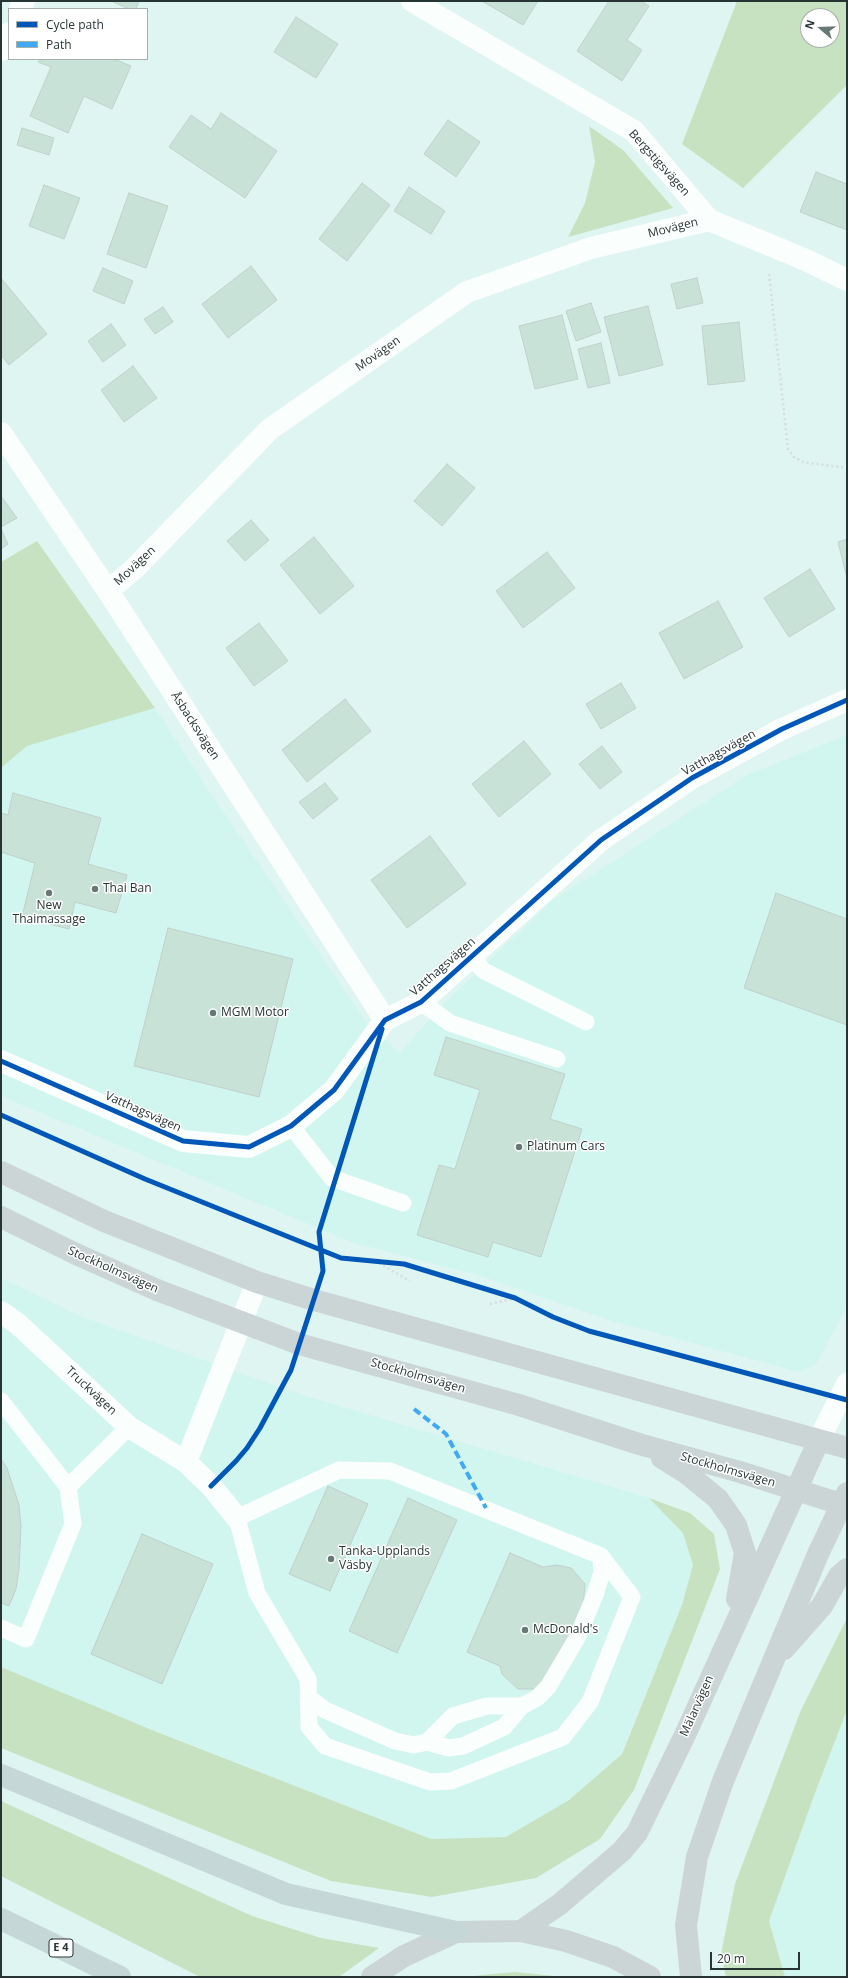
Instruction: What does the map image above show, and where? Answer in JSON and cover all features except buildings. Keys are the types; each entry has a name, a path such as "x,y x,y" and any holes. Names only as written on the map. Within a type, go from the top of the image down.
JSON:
{"highway":[{"path":"1,1775 286,1894 456,1932"},
{"name":"E 4","path":"1,1919 120,1977"}],"main road":[{"path":"1,1172 104,1221 257,1282 314,1300 847,1448"},
{"name":"Stockholmsvägen","path":"1,1217 76,1254 158,1290 299,1344 519,1405 639,1444 740,1472 796,1490 845,1501"},
{"name":"Mälarvägen","path":"521,1931 560,1904 622,1851 637,1833 685,1735 819,1440"},
{"path":"639,1444 686,1473 718,1498 736,1525 745,1553 740,1590 712,1674"},
{"path":"691,1977 686,1925 697,1858 723,1781 818,1554 845,1501"},
{"path":"772,1663 822,1606 838,1576 847,1569"},
{"path":"372,1977 404,1956 456,1932 521,1931 566,1941 613,1957 650,1977"}],"street":[{"name":"Bergstigsvägen","path":"412,1 634,131 709,220 766,243 847,280"},
{"path":"1,50 8,35"},
{"name":"Movägen","path":"108,591 135,568 270,429 467,292 591,248 709,220"},
{"name":"Åsbacksvägen","path":"1,433 108,591 384,1020"},
{"name":"Vatthagsvägen","path":"1,1061 183,1141 249,1147 291,1126 334,1090 384,1020 421,1002 601,840 692,778 782,729 847,700"},
{"path":"186,1462 257,1282"},
{"name":"Truckvägen","path":"1,1312 18,1324 129,1427 186,1462 211,1486 237,1518"},
{"path":"819,1440 847,1384"}],"lane":[{"path":"471,957 484,971 586,1022"},
{"path":"421,1002 450,1023 557,1059"},
{"path":"291,1126 332,1178 403,1203"},
{"path":"1,1402 68,1487 73,1524 26,1639 1,1628"},
{"path":"68,1487 129,1427"},
{"path":"339,1470 390,1471 601,1556 632,1597 590,1702 564,1737 452,1781 430,1782 325,1746 309,1727 308,1679 257,1594 237,1518 339,1470"},
{"path":"308,1697 325,1710 395,1741 414,1745 427,1742 450,1748 463,1746 504,1727 522,1706 536,1698 548,1687 577,1638 602,1572 601,1556"},
{"path":"427,1742 453,1716 487,1706 522,1706"}],"path":[{"path":"766,243 788,448 794,457 803,462 847,468"},
{"path":"371,1262 392,1263"},
{"path":"379,1263 410,1281"},
{"path":"503,1294 522,1301"},
{"path":"490,1304 515,1298"}],"shaded area":[{"path":"737,1 847,1 847,85 743,188 682,144"},
{"path":"589,126 623,150 673,208 568,237 585,203 595,162"},
{"path":"37,541 155,708 27,746 1,768 1,562"},
{"path":"155,708 205,785 367,1023 400,1053 440,1007 553,900 747,775 847,735 847,1306 816,1364 799,1372 613,1321 478,1275 354,1243 1,1096 1,768 27,746"},
{"path":"1,1278 77,1315 299,1394 649,1498 683,1533 693,1565 682,1605 621,1754 569,1800 506,1837 431,1839 1,1670"},
{"path":"649,1498 690,1513 714,1534 720,1569 634,1790 600,1839 536,1878 432,1897 331,1881 1,1748 1,1667 152,1730 431,1839 506,1837 569,1800 622,1754 682,1605 693,1565 683,1533"},
{"path":"847,1618 847,1710 815,1793 769,1921 785,1977 726,1977 721,1954 735,1884 801,1710"},
{"path":"847,1710 847,1977 785,1977 769,1921 815,1793"},
{"path":"1,1801 252,1916 321,1938 379,1948 339,1977 200,1977 1,1876"},
{"path":"515,1972 564,1977 464,1977 492,1974"}],"marked path":[{"path":"414,1409 446,1434 486,1508"}],"cycle path":[{"path":"1,1061 183,1141 249,1147 291,1126 334,1090 385,1020 421,1002 601,840 692,778 782,729 847,700"},
{"path":"211,1486 247,1448 260,1428 291,1370 323,1271 319,1232 382,1029"},
{"path":"1,1115 145,1179 341,1258 404,1264 515,1298 553,1317 589,1331 847,1400"}],"place":[{"name":"Thai Ban","path":"95,889"},
{"name":"New Thaimassage","path":"49,893"},
{"name":"MGM Motor","path":"213,1013"},
{"name":"Platinum Cars","path":"519,1147"},
{"name":"Tanka-Upplands Väsby","path":"331,1559"},
{"name":"McDonald's","path":"525,1630"}]}
